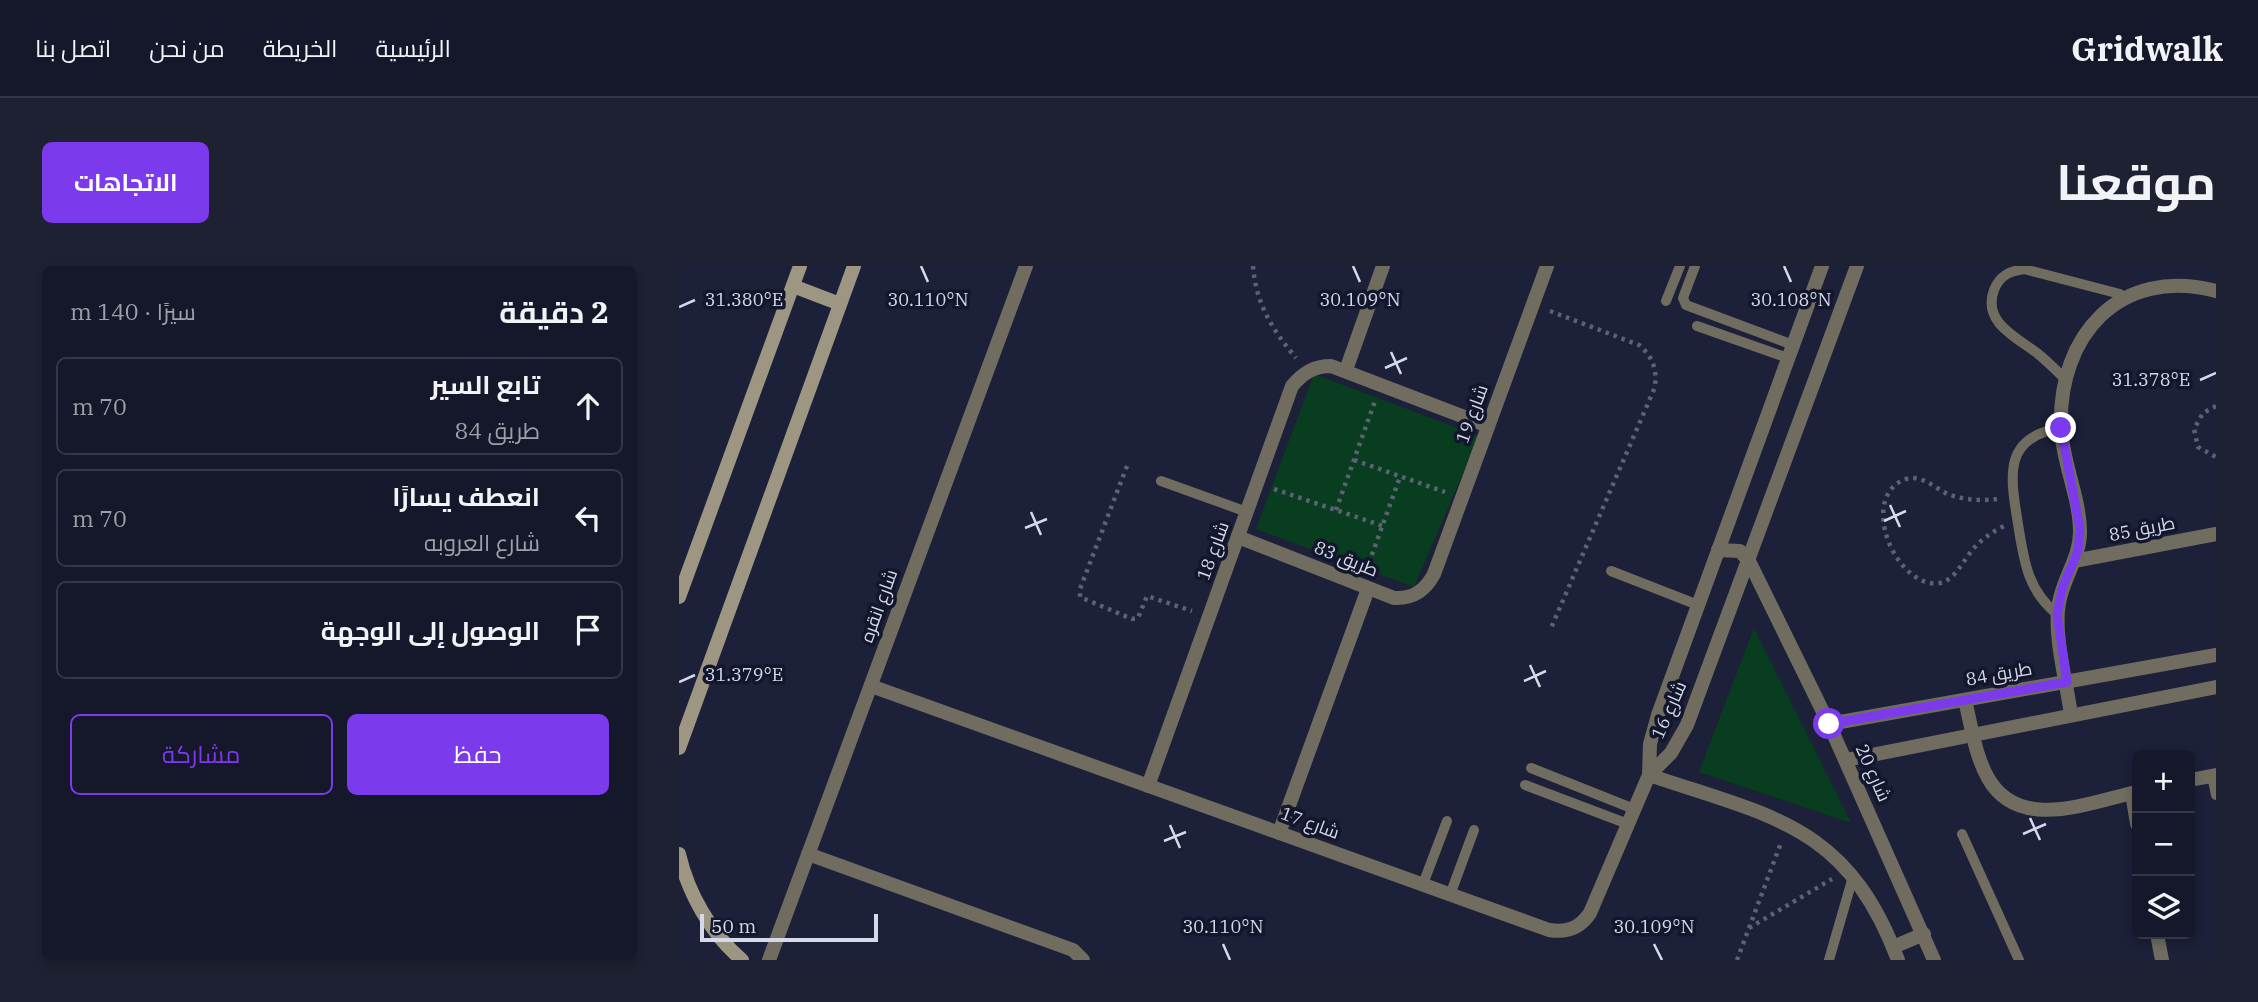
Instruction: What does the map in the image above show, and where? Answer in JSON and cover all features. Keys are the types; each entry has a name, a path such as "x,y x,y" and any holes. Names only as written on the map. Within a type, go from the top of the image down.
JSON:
{"street":[{"path":"679,597 800,266"},
{"path":"679,748 854,266"},
{"name":"شارع انقره","path":"769,960 1026,266"},
{"path":"1346,370 1383,266"},
{"name":"شارع 19","path":"1434,574 1547,266"},
{"name":"شارع 16","path":"1649,775 1654,729 1822,266"},
{"name":"شارع 16","path":"1649,775 1666,759 1680,740 1857,266"},
{"path":"2071,715 2057,614 2063,586 2074,561 2080,529 2061,428 2065,379 2083,331 2099,310 2120,295 2143,285 2168,281 2194,283 2216,291"},
{"path":"793,286 840,304"},
{"path":"1308,372 1318,366 1346,370 1488,426"},
{"name":"شارع 18","path":"1148,786 1292,386 1308,372"},
{"name":"طريق 85","path":"2074,561 2216,534"},
{"name":"طريق 83","path":"1238,537 1394,598 1410,597 1425,588 1434,574"},
{"path":"1719,550 1740,551 1749,561"},
{"name":"شارع 20","path":"1749,561 1846,760 1934,960"},
{"path":"1279,833 1364,587"},
{"name":"طريق 84","path":"1829,724 2216,655"},
{"name":"شارع 17","path":"871,685 1549,930 1568,931 1585,921 1590,914 1649,775"},
{"path":"1846,760 2216,687"},
{"path":"1965,700 1989,779 2007,798 2029,810 2046,812 2132,793"},
{"path":"1649,775 1788,822 1820,842 1851,873 1895,954 1924,934"},
{"path":"2195,779 2214,775"},
{"path":"679,854 690,887 703,912 718,935 742,960"},
{"path":"809,854 1073,950 1083,960"},
{"path":"2158,939 2162,960"}],"lane":[{"path":"1666,301 1679,266"},
{"path":"1695,266 1683,298 1686,305 1791,352"},
{"path":"2065,379 2036,353 2004,330 1996,319 1992,306 1993,292 2000,280 2011,271 2024,269 2120,295"},
{"path":"1697,326 1791,352"},
{"path":"2057,614 2041,599 2029,580 2010,476 2018,453 2037,435 2061,428"},
{"path":"1161,481 1247,512"},
{"path":"1611,571 1698,605"},
{"path":"1531,768 1635,809"},
{"path":"2214,775 2216,795"},
{"path":"1525,785 1628,824"},
{"path":"1423,884 1447,821"},
{"path":"1450,895 1474,830"},
{"path":"1962,834 2019,960"},
{"path":"1829,960 1851,873"}],"path":[{"path":"1252,266 1254,285 1268,322 1308,372"},
{"path":"1533,304 1639,345 1648,353 1656,376 1655,387 1551,628"},
{"path":"1336,510 1381,384"},
{"path":"2216,406 2203,413 2194,429 2198,447 2216,457"},
{"path":"1354,460 1462,498"},
{"path":"1128,466 1080,589 1080,597 1132,619 1138,618 1147,596 1209,617"},
{"path":"1364,587 1400,477"},
{"path":"2013,495 1987,500 1961,498 1920,478 1910,478 1893,489 1884,513 1884,526 1897,561 1906,571 1929,583 1950,579 1981,541 2018,522"},
{"path":"1257,483 1383,526"},
{"path":"1737,960 1788,822"},
{"path":"1749,928 1851,873"}],"green space":[{"path":"1314,374 1479,436 1414,587 1256,529"},
{"path":"1754,628 1851,823 1699,772"}],"route":[{"path":"1829,724 2067,682 2057,614 2063,586 2078,551 2080,529 2061,428"}]}
